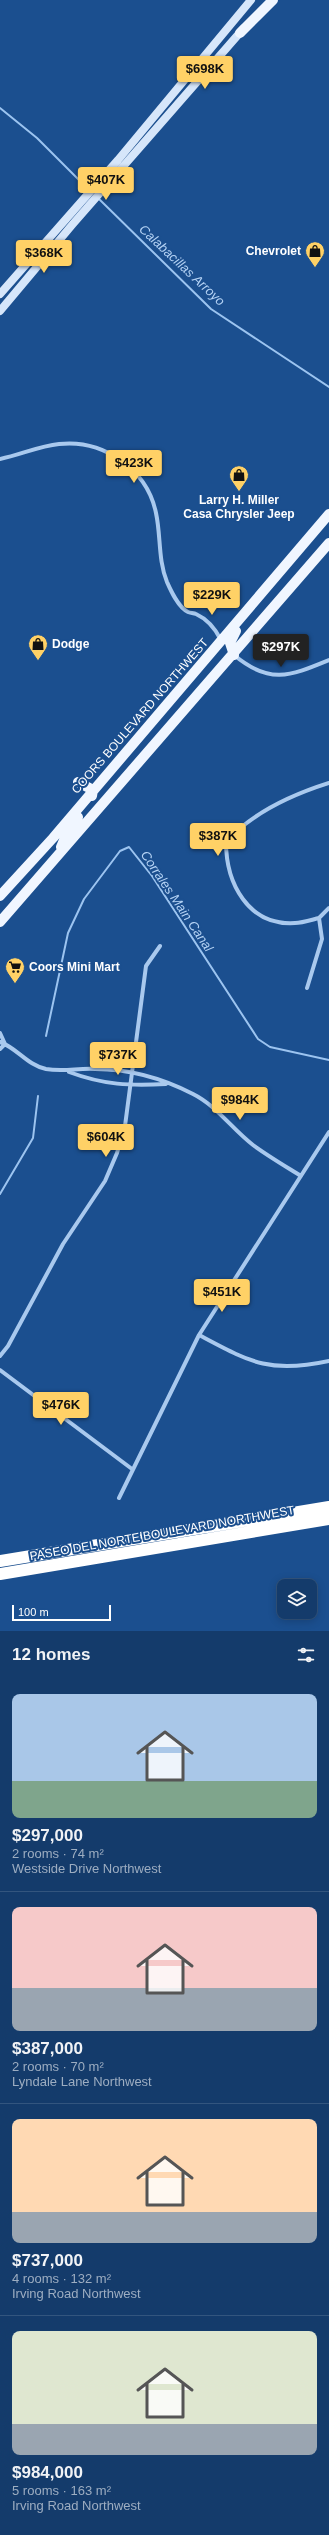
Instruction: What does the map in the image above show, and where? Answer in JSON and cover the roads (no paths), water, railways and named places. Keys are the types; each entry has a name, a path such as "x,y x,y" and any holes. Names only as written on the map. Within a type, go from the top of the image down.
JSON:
{"highway":[{"name":"PASEO DEL NORTE BOULEVARD NORTHWEST","path":"0,1561 329,1507"},
{"name":"PASEO DEL NORTE BOULEVARD NORTHWEST","path":"0,1574 329,1519"}],"main road":[{"path":"121,162 251,0"},
{"path":"240,33 268,0"},
{"path":"0,294 69,222 121,162 240,33 273,0"},
{"path":"0,311 69,222"},
{"name":"COORS BOULEVARD NORTHWEST","path":"0,896 93,790 329,514"},
{"path":"234,655 230,643 232,636 306,547 320,524"},
{"path":"0,922 234,655 329,543"},
{"path":"157,742 157,726 214,658 220,649 221,641"},
{"path":"58,854 68,831 92,798 93,790 78,782"}],"street":[{"path":"0,459 50,445 72,443 101,449 126,463 140,479 153,502 165,574 175,597 188,612 198,615 210,625 221,641"},
{"path":"234,655 256,670 281,676 300,673 329,660"},
{"path":"329,783 295,793 240,826 226,842 226,859 237,893 252,910 269,920 294,923 319,918 329,908"},
{"path":"307,988 322,939 319,918"},
{"path":"0,1356 8,1346 63,1244 106,1181 125,1126 146,966 160,946"},
{"path":"0,1033 2,1043 0,1049"},
{"path":"2,1043 34,1065 67,1071 89,1079 131,1086 169,1084"},
{"path":"67,1071 94,1069 133,1072 194,1094 209,1104 252,1144 301,1176"},
{"path":"119,1498 198,1335 329,1132"},
{"path":"198,1335 261,1365 291,1367 329,1361"},
{"path":"0,1370 132,1469"}],"waterway":[{"name":"Calabacillas Arroyo","path":"0,108 37,138 89,190"},
{"name":"Calabacillas Arroyo","path":"98,198 211,309 329,387"},
{"name":"Corrales Main Canal","path":"46,1036 68,933 84,899 120,851 129,847 152,876 258,1039 270,1047 329,1060"},
{"name":"Corrales Main Canal","path":"0,1194 33,1138 38,1096"}],"place":[{"name":"Chevrolet","path":"315,268"},
{"name":"Larry H. Miller Casa Chrysler Jeep","path":"239,492"},
{"name":"Dodge","path":"38,661"},
{"name":"Coors Mini Mart","path":"15,984"}]}
